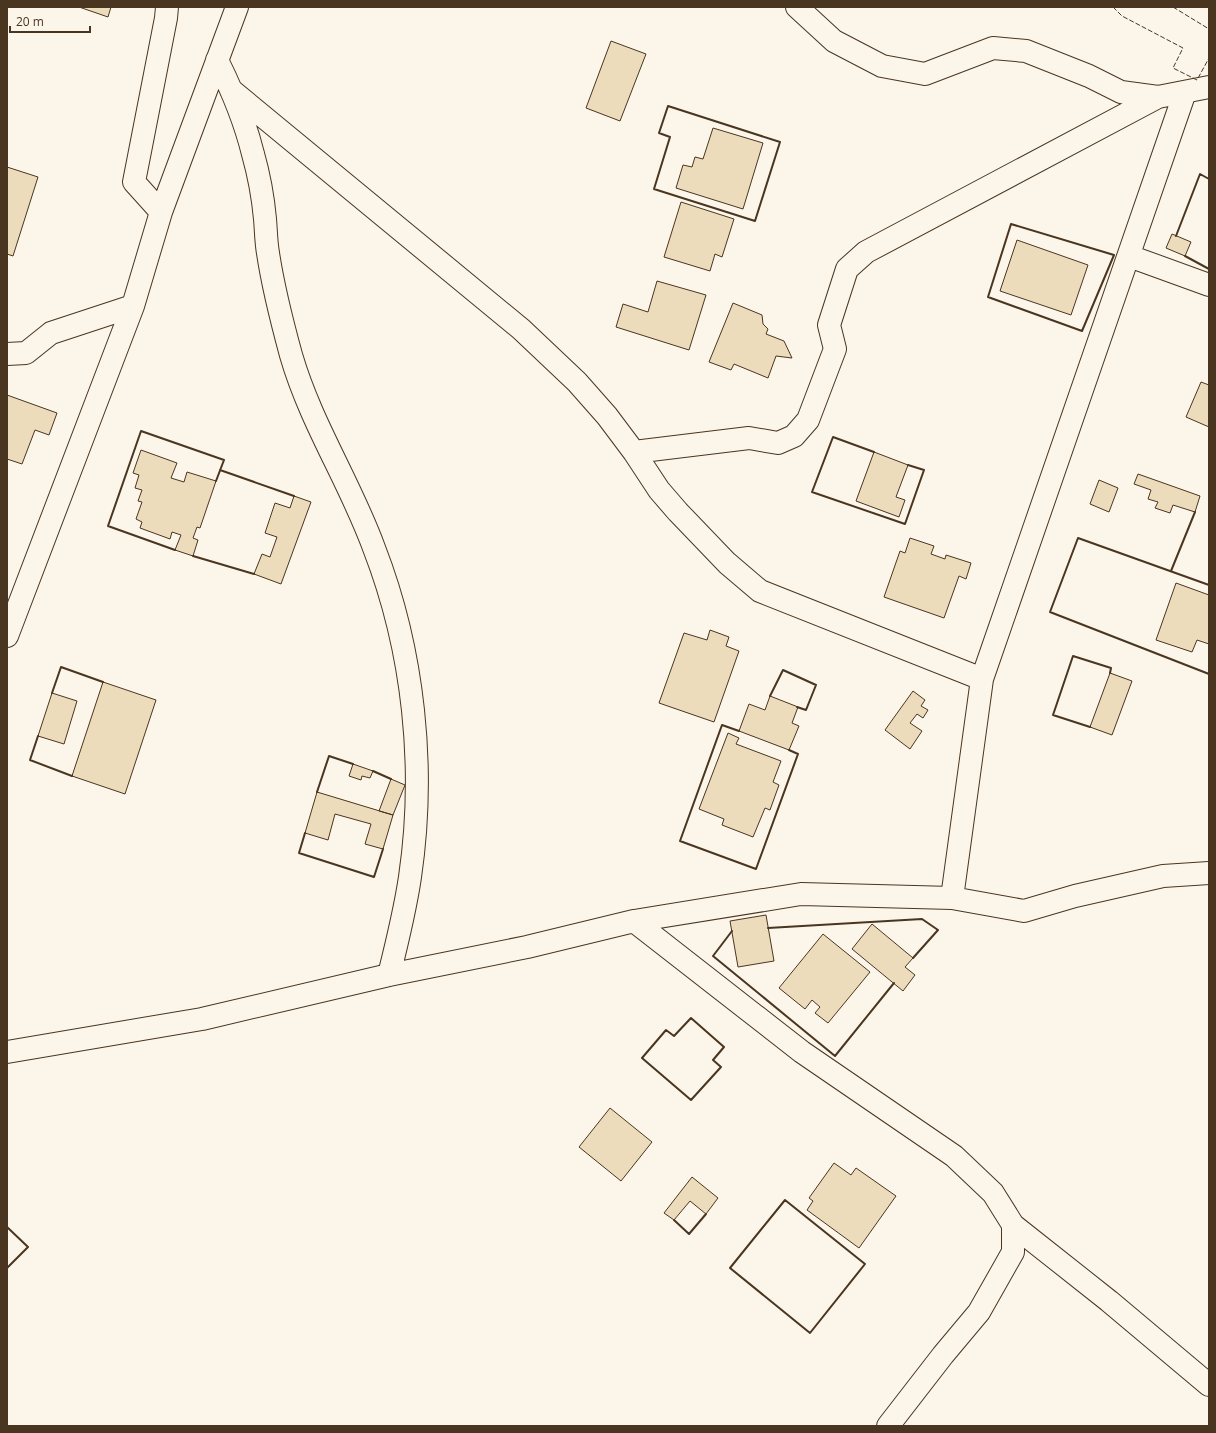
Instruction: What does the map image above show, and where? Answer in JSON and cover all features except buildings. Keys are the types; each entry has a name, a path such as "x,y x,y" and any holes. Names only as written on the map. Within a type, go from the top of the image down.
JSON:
{"street":[{"path":"161,212 134,182 167,7"},
{"path":"7,636 132,306 161,212 237,7"},
{"path":"797,7 834,41 882,66 925,74 993,48 1026,50 1089,76 1121,92 1158,97"},
{"path":"217,60 231,90 253,152 260,185 268,252 278,305 292,358 320,433 358,508 374,548 400,631 414,725 416,775 415,826 410,876 403,919 389,976"},
{"path":"634,452 749,438 778,443 794,436 808,420 835,349 829,325 847,269 866,252 1158,97 1209,87"},
{"path":"231,90 521,329 550,355 577,382 607,416 634,452 659,490 678,512 728,563 760,591 982,679"},
{"path":"952,898 982,679 1184,92"},
{"path":"1128,256 1209,285"},
{"path":"7,354 26,353 51,333 132,306"},
{"path":"7,1052 202,1019 634,921 801,894 952,898 1024,911 1075,896 1163,876 1209,873"},
{"path":"634,921 802,1052 954,1156 993,1193 1013,1225 1109,1301 1209,1385"},
{"path":"888,1426 943,1355 980,1312 1014,1252 1013,1225"}],"fence":[{"path":"1113,7 1122,16 1183,48 1173,68 1197,80 1209,58"},
{"path":"1173,7 1209,29"}],"wall":[{"path":"668,106 780,142 755,221 654,189 670,137 659,133 668,106"},
{"path":"1176,236 1200,174 1209,179"},
{"path":"1011,224 1114,255 1082,331 988,297 1011,224"},
{"path":"1185,256 1209,269"},
{"path":"175,550 108,526 141,431 224,460 216,481"},
{"path":"874,452 833,437 812,492 905,524 924,470 908,465"},
{"path":"220,470 294,496"},
{"path":"1171,571 1195,512"},
{"path":"1209,585 1078,538 1050,612 1209,674"},
{"path":"193,556 254,574"},
{"path":"1090,727 1053,715 1073,656 1111,668 1110,673"},
{"path":"52,693 61,667 103,682"},
{"path":"770,696 783,670 816,685 806,710 797,707"},
{"path":"739,731 722,725 680,841 756,869 798,754 789,750"},
{"path":"38,736 30,760 72,776"},
{"path":"317,792 329,756 353,764"},
{"path":"373,771 391,779"},
{"path":"305,833 299,853 374,877 383,849"},
{"path":"768,928 922,919 938,930 913,958"},
{"path":"732,931 713,956 835,1056 894,983"},
{"path":"691,1018 724,1047 713,1060 721,1067 691,1100 642,1058 666,1030 674,1036 691,1018"},
{"path":"785,1200 865,1264 810,1333 730,1268 785,1200"},
{"path":"674,1220 689,1234 706,1214"},
{"path":"7,1227 28,1247 7,1268"}]}
